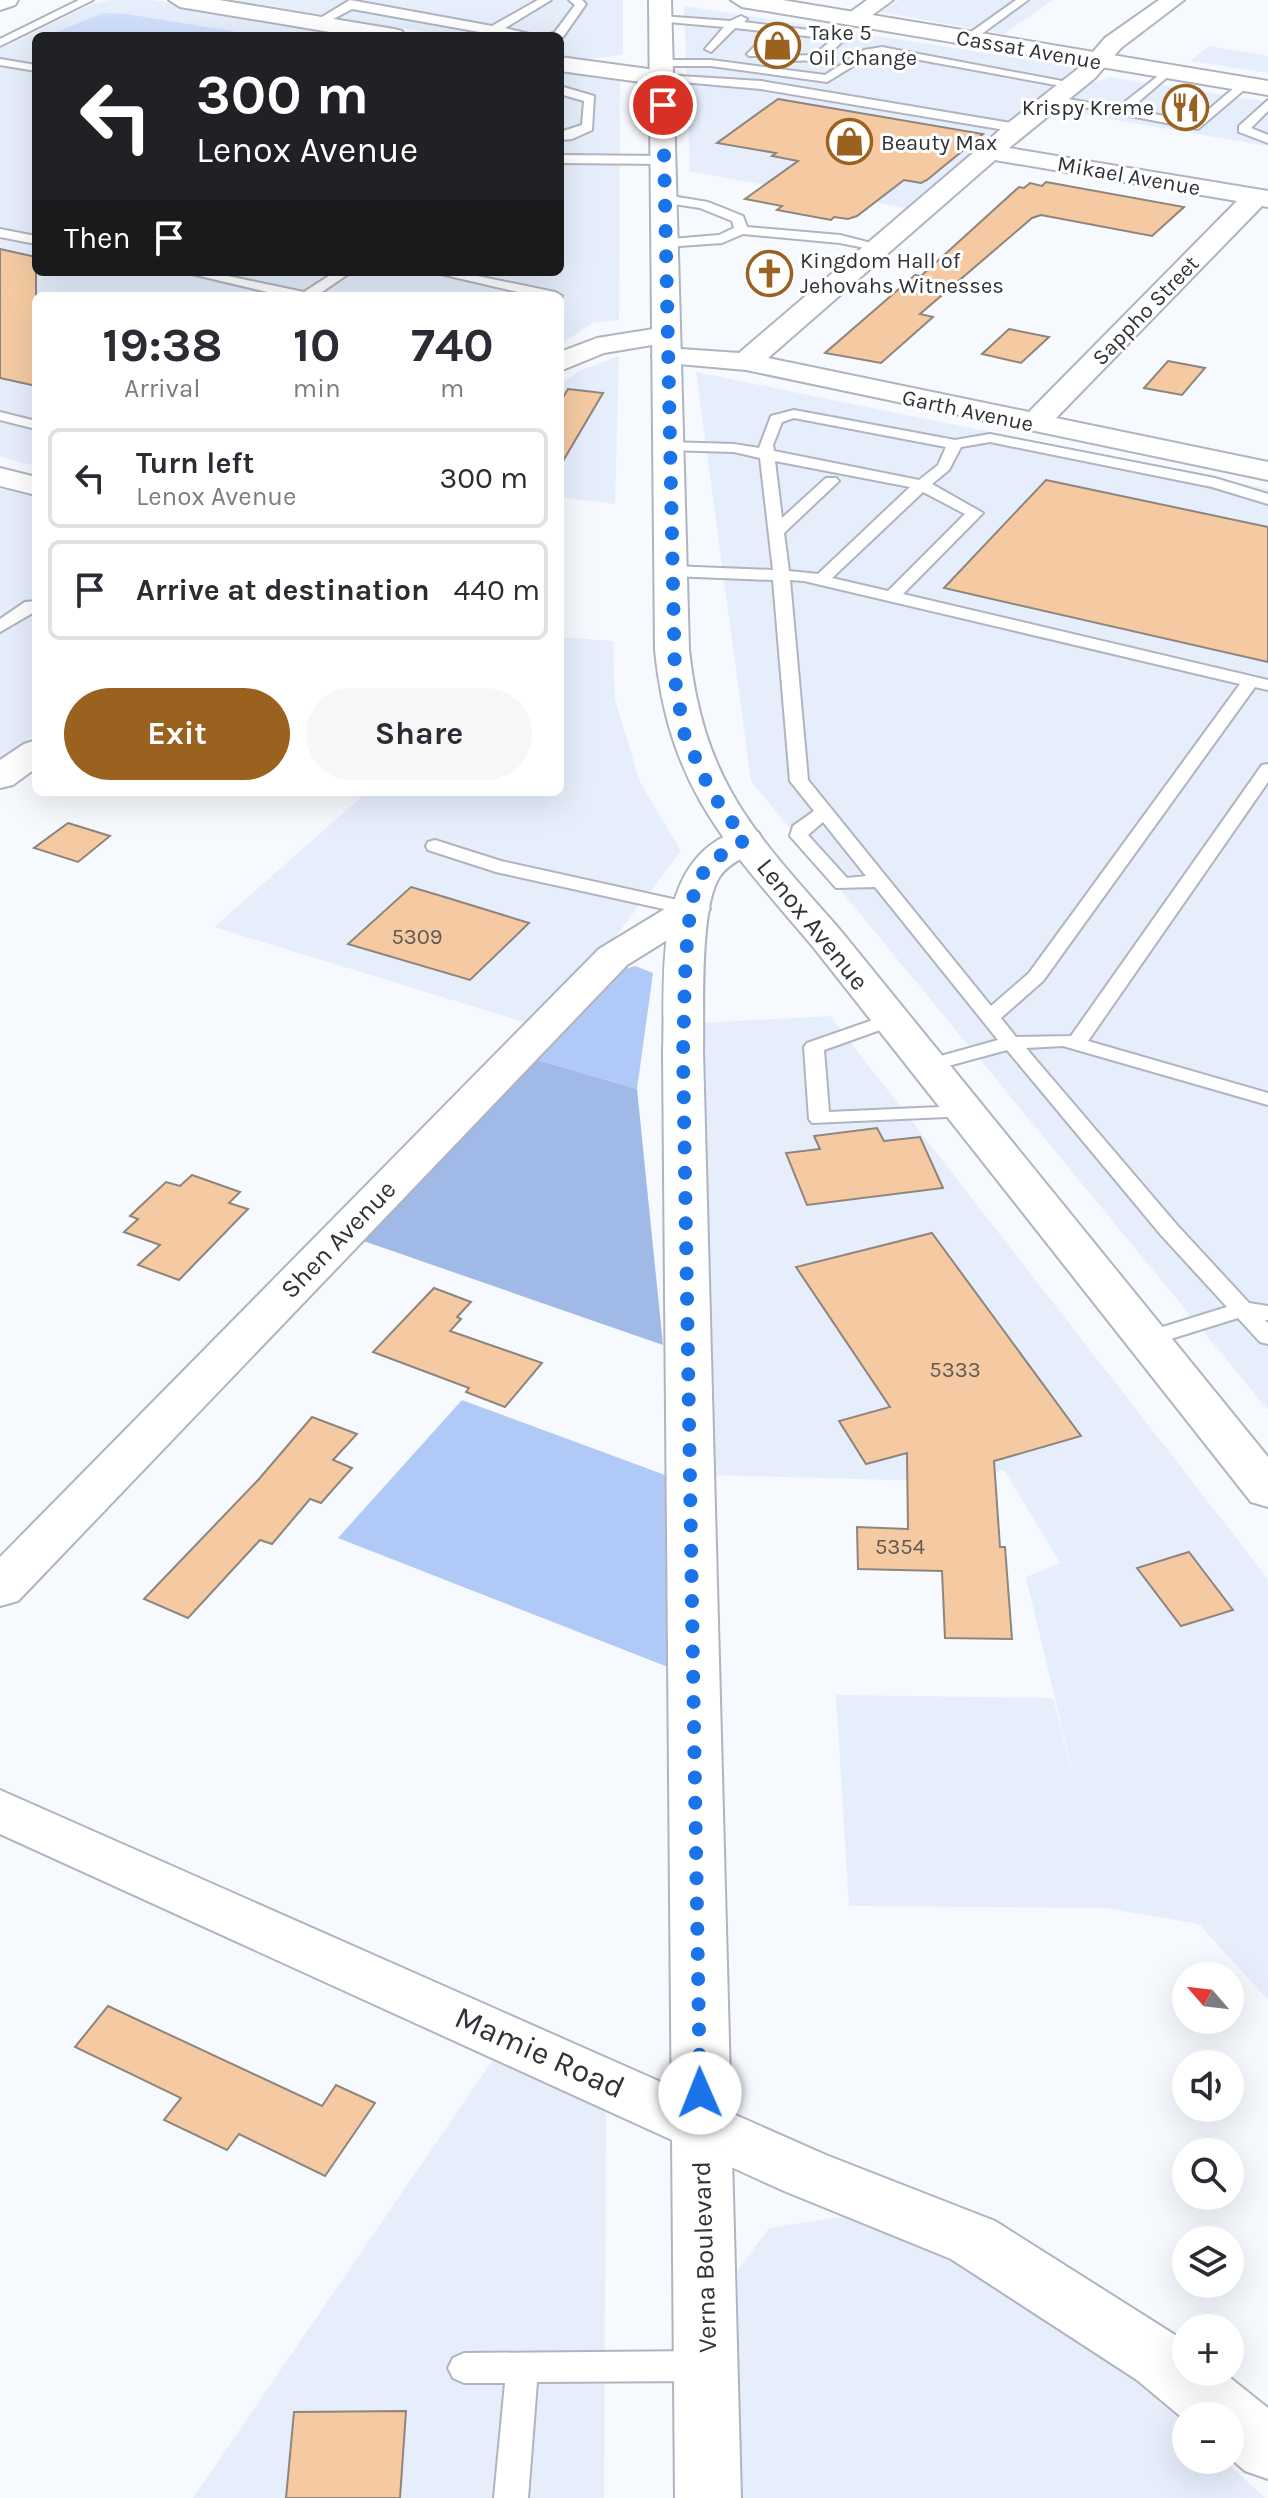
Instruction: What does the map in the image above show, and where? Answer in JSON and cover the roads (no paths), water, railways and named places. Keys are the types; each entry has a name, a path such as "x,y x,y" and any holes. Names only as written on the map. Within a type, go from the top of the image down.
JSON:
{"main road":[{"path":"0,3 7,0"},
{"path":"180,0 371,32"},
{"name":"Cassat Avenue","path":"742,0 766,4 816,22 852,19 1256,86"},
{"path":"852,19 882,0"},
{"path":"746,362 1017,128 1100,61 1113,43 1173,0"},
{"path":"564,63 668,43"},
{"name":"Lenox Avenue","path":"668,43 665,243 672,650 684,733 711,792 745,840 816,924 962,1112 1268,1490"},
{"name":"Mikael Avenue","path":"991,152 1262,198"},
{"name":"Sappho Street","path":"1034,424 1262,198"},
{"name":"Garth Avenue","path":"564,361 597,346 666,346 1034,424 1223,473 1268,471"},
{"path":"0,477 32,485"},
{"path":"0,777 32,754"},
{"name":"Verna Boulevard","path":"708,2498 683,1051 691,909 699,880 717,857 745,840"},
{"name":"Shen Avenue","path":"0,1588 613,957 691,909"},
{"name":"Mamie Road","path":"0,1811 805,2173 973,2240 1160,2360 1211,2402"},
{"name":"Mamie Road","path":"1244,2429 1268,2449"}],"lane":[{"path":"0,43 88,0"},
{"path":"490,32 546,0"},
{"path":"561,32 581,4 574,0"},
{"path":"968,39 1023,0"},
{"path":"318,23 354,2 484,32"},
{"path":"668,43 732,24 766,4"},
{"path":"795,29 816,22"},
{"path":"797,50 816,22"},
{"path":"739,53 761,47 782,34 816,22 841,37 822,58"},
{"path":"732,24 782,34"},
{"path":"711,49 732,24"},
{"path":"668,43 725,51"},
{"path":"668,43 711,63 827,79"},
{"path":"668,43 761,85 1017,128"},
{"path":"761,47 797,50 850,64"},
{"path":"809,93 868,52 882,50 1062,92 1119,112 1198,125 1256,86"},
{"path":"0,62 32,67"},
{"path":"1119,112 1167,72"},
{"path":"564,91 590,99 588,127 564,136"},
{"path":"1268,104 1243,129 1268,139"},
{"path":"564,159 665,160"},
{"path":"665,199 726,212 738,219 741,230"},
{"path":"665,243 722,239 741,230 840,239 880,247"},
{"path":"0,233 32,239"},
{"path":"209,276 286,292"},
{"path":"312,292 338,276"},
{"path":"458,276 536,292"},
{"path":"1268,499 1223,473 990,438 955,444 794,414 776,419 766,445 799,781 1011,1043 1169,1230 1268,1337"},
{"path":"0,416 32,424"},
{"path":"821,580 907,497 944,467 955,444"},
{"path":"668,446 734,448 831,481 907,497"},
{"path":"769,461 922,485 975,513 892,596"},
{"path":"776,532 831,481"},
{"path":"671,571 781,574 821,580 1260,683 1036,977 990,1017"},
{"path":"0,627 32,605"},
{"path":"1076,1043 1268,769"},
{"path":"824,813 799,830 799,836 843,884 879,881"},
{"path":"435,846 496,866 691,909"},
{"path":"890,1020 814,1047 819,1119 962,1112"},
{"path":"926,1066 1011,1043 1064,1040 1268,1099"},
{"path":"1148,1339 1244,1309 1268,1313"},
{"path":"464,2368 708,2366"},
{"path":"511,2498 522,2368"}],"place":[{"name":"Take 5 Oil Change","path":"778,45"},
{"name":"Krispy Kreme","path":"1185,107"},
{"name":"Beauty Max","path":"850,142"},
{"name":"Kingdom Hall of Jehovahs Witnesses","path":"769,273"}]}
